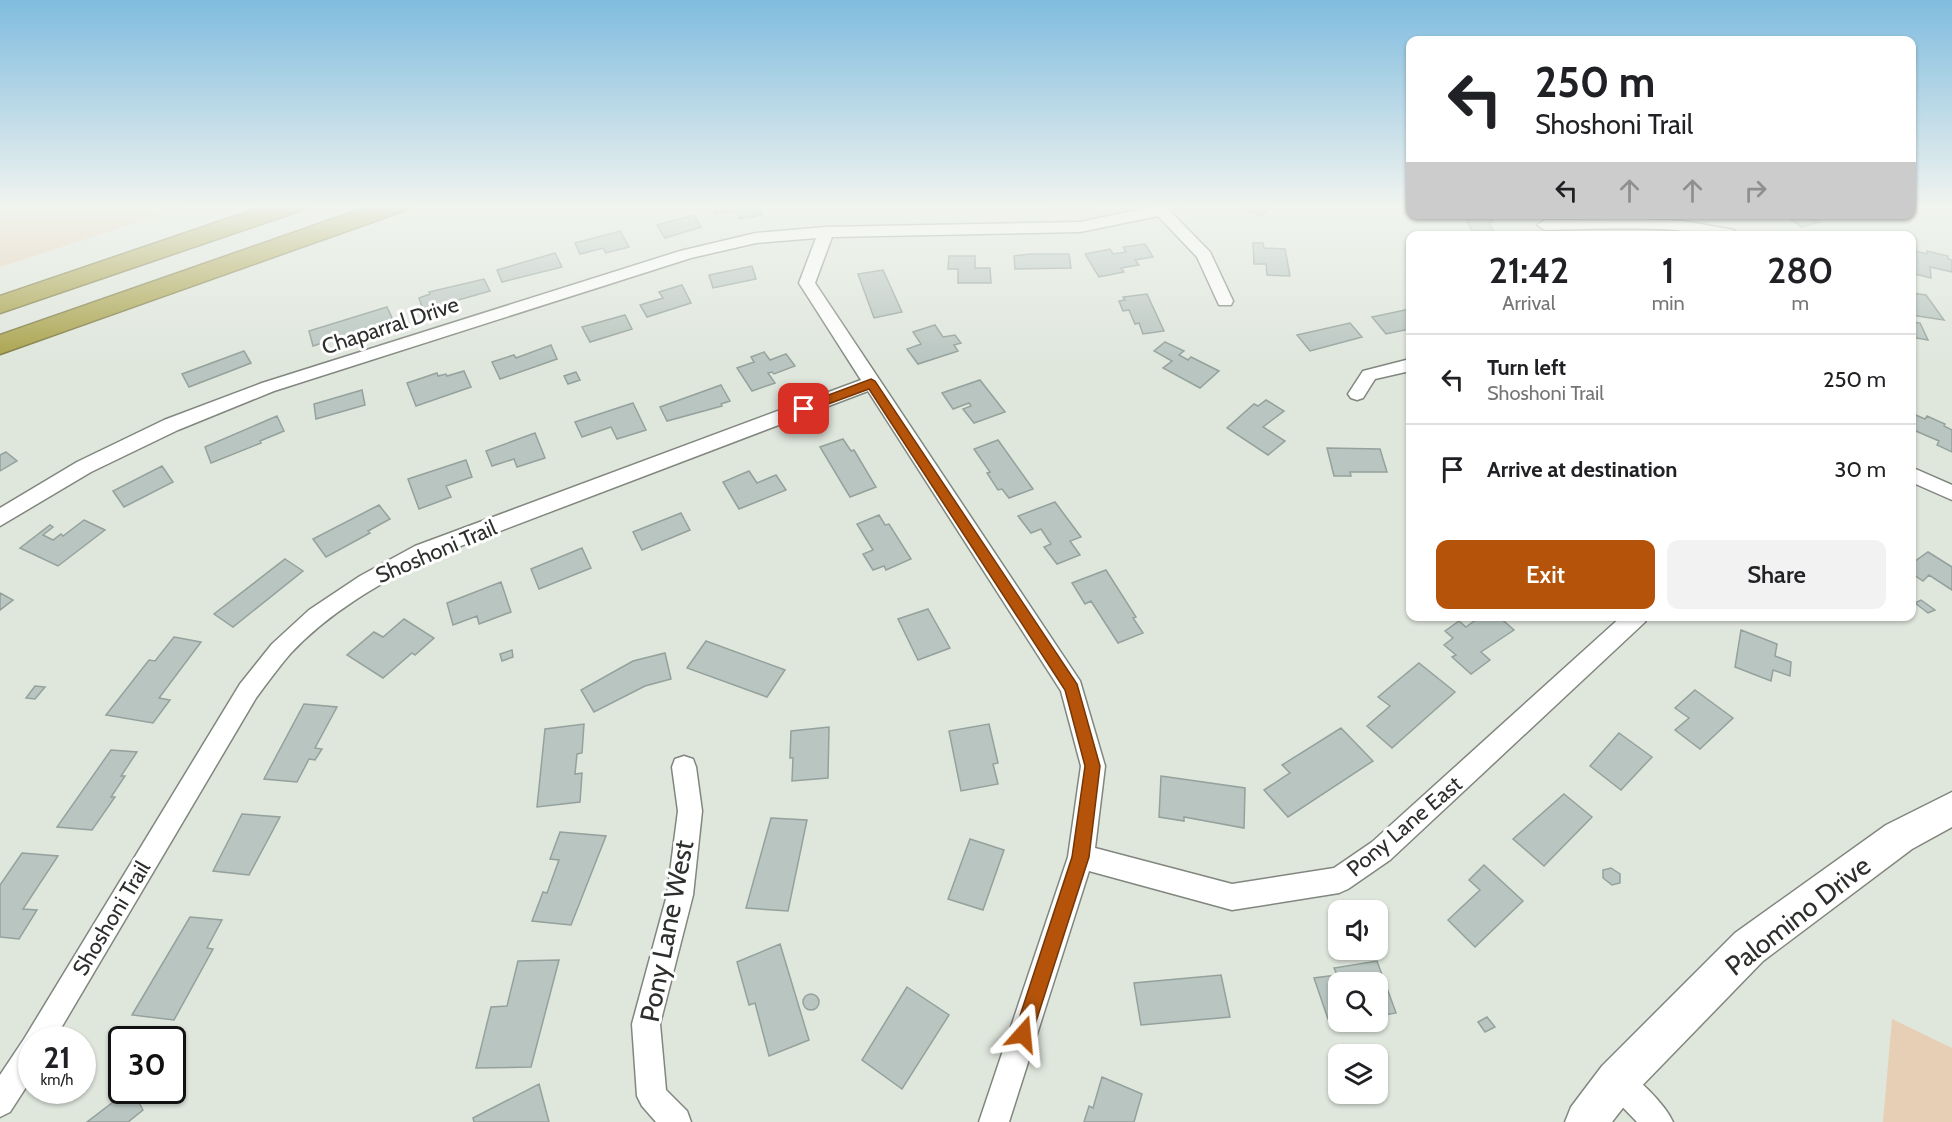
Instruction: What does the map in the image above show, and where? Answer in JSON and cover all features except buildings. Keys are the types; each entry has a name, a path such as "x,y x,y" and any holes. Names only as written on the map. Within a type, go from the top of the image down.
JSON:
{"highway":[{"path":"0,305 140,257"},
{"path":"0,345 249,257"}],"street":[{"name":"Chaparral Drive","path":"0,518 103,458 171,425 268,387 675,257"},
{"path":"817,257 807,283 1072,688 1093,766 1081,857 994,1122"},
{"path":"1205,257 1225,302"},
{"path":"1357,394 1369,375 1406,366"},
{"name":"Shoshoni Trail","path":"46,1026 248,692 285,645 329,605 374,576 422,552 871,383"},
{"path":"1916,476 1952,493"},
{"name":"Pony Lane East","path":"1081,857 1232,897 1339,880 1380,851 1632,621"},
{"name":"Pony Lane West","path":"676,1122 652,1096 646,1024 680,896 690,811 684,767"},
{"name":"Palomino Drive","path":"1586,1122 1617,1082 1749,947 1899,837 1952,808"},
{"path":"0,1102 18,1073"},
{"path":"1617,1082 1658,1122"}],"shaded area":[{"path":"0,257 30,257 0,267"},
{"path":"1892,1019 1952,1048 1952,1122 1883,1122"}],"route":[{"path":"804,409 871,383 1072,688 1093,766 1081,857 1023,1034"}]}
